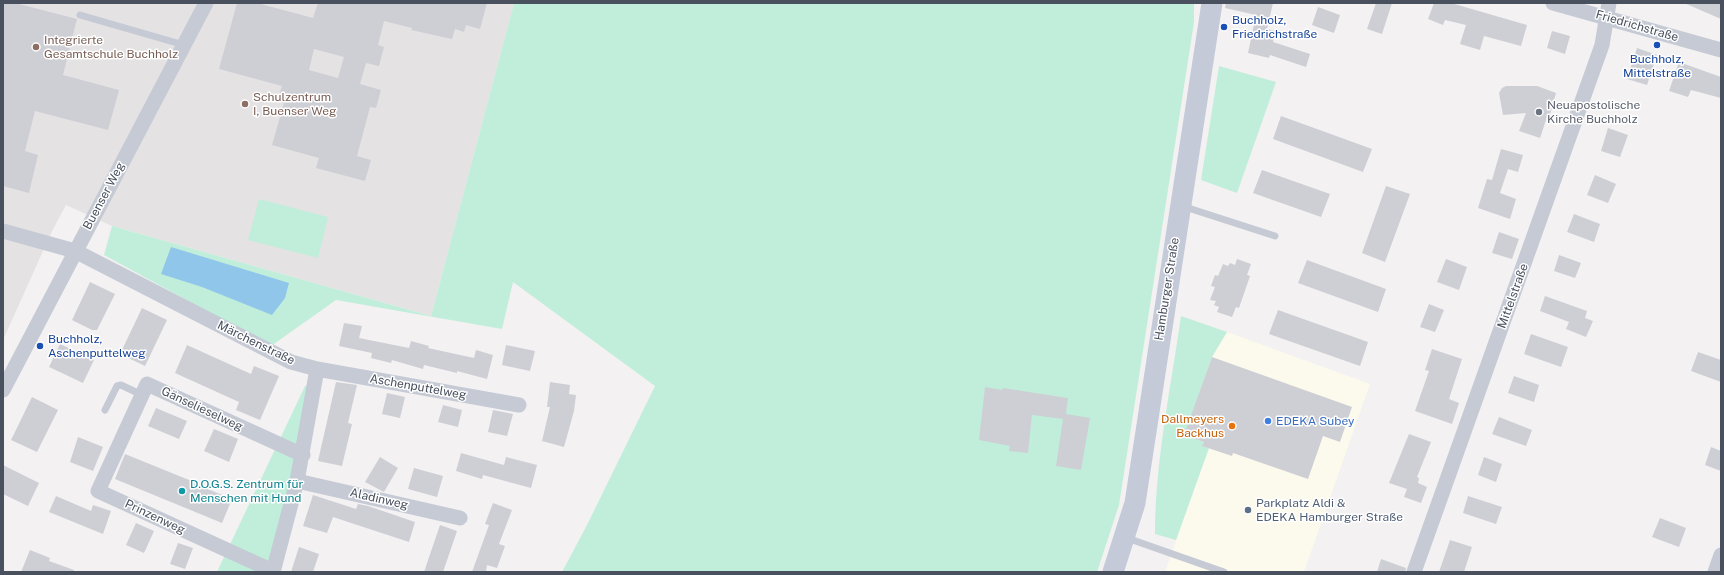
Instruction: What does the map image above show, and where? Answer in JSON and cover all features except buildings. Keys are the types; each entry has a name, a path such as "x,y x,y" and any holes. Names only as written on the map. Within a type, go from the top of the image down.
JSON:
{"main road":[{"name":"Hamburger Straße","path":"1112,572 1135,503 1212,3"}],"street":[{"name":"Buenser Weg","path":"3,390 206,3"},
{"name":"Friedrichstraße","path":"1553,3 1721,50"},
{"name":"Mittelstraße","path":"1414,572 1602,45 1609,3"},
{"name":"Märchenstraße","path":"3,231 75,251 290,362 317,369"},
{"name":"Aschenputtelweg","path":"317,369 519,405"},
{"path":"273,572 298,481 317,369"},
{"name":"Gänselieselweg","path":"125,430 147,384 303,455"},
{"name":"Prinzenweg","path":"125,430 98,491 273,572"},
{"name":"Aladinweg","path":"298,481 460,518"},
{"path":"1715,572 1721,556"}],"lane":[{"path":"80,15 184,45"},
{"path":"1180,206 1275,236"},
{"path":"105,410 117,386 121,385 142,395"},
{"path":"1124,537 1224,572"}],"shaded area":[{"name":"Schulzentrum I, Buenser Weg","path":"3,3 514,3 431,316 112,226 66,205 52,231 3,340"},
{"path":"1227,332 1370,384 1304,572 1165,572 1209,448 1203,446 1204,442 1184,435 1212,357"}],"green space":[{"path":"514,3 1194,3 1194,22 1119,505 1097,572 562,572 587,525 655,386 513,282 502,329 336,300 271,346 104,255 112,226 431,316"},
{"path":"1219,66 1276,82 1237,193 1201,180"},
{"path":"259,199 328,217 318,258 248,240"},
{"path":"1181,316 1227,332 1212,357 1185,435 1204,442 1203,446 1209,448 1176,540 1155,534 1158,480 1164,425"},
{"path":"305,386 314,387 273,572 217,572"}],"water":[{"path":"171,247 289,283 285,298 272,315 202,287 161,274"}],"place":[{"name":"Buchholz, Friedrichstraße","path":"1224,27"},
{"name":"Buchholz, Mittelstraße","path":"1657,45"},
{"name":"Integrierte Gesamtschule Buchholz","path":"36,47"},
{"name":"Schulzentrum I, Buenser Weg","path":"245,104"},
{"name":"Neuapostolische Kirche Buchholz","path":"1539,112"},
{"name":"Buchholz, Aschenputtelweg","path":"40,346"},
{"name":"EDEKA Subey","path":"1268,421"},
{"name":"Dallmeyers Backhus","path":"1232,426"},
{"name":"D.O.G.S. Zentrum für Menschen mit Hund","path":"182,491"},
{"name":"Parkplatz Aldi & EDEKA Hamburger Straße","path":"1248,510"}]}
